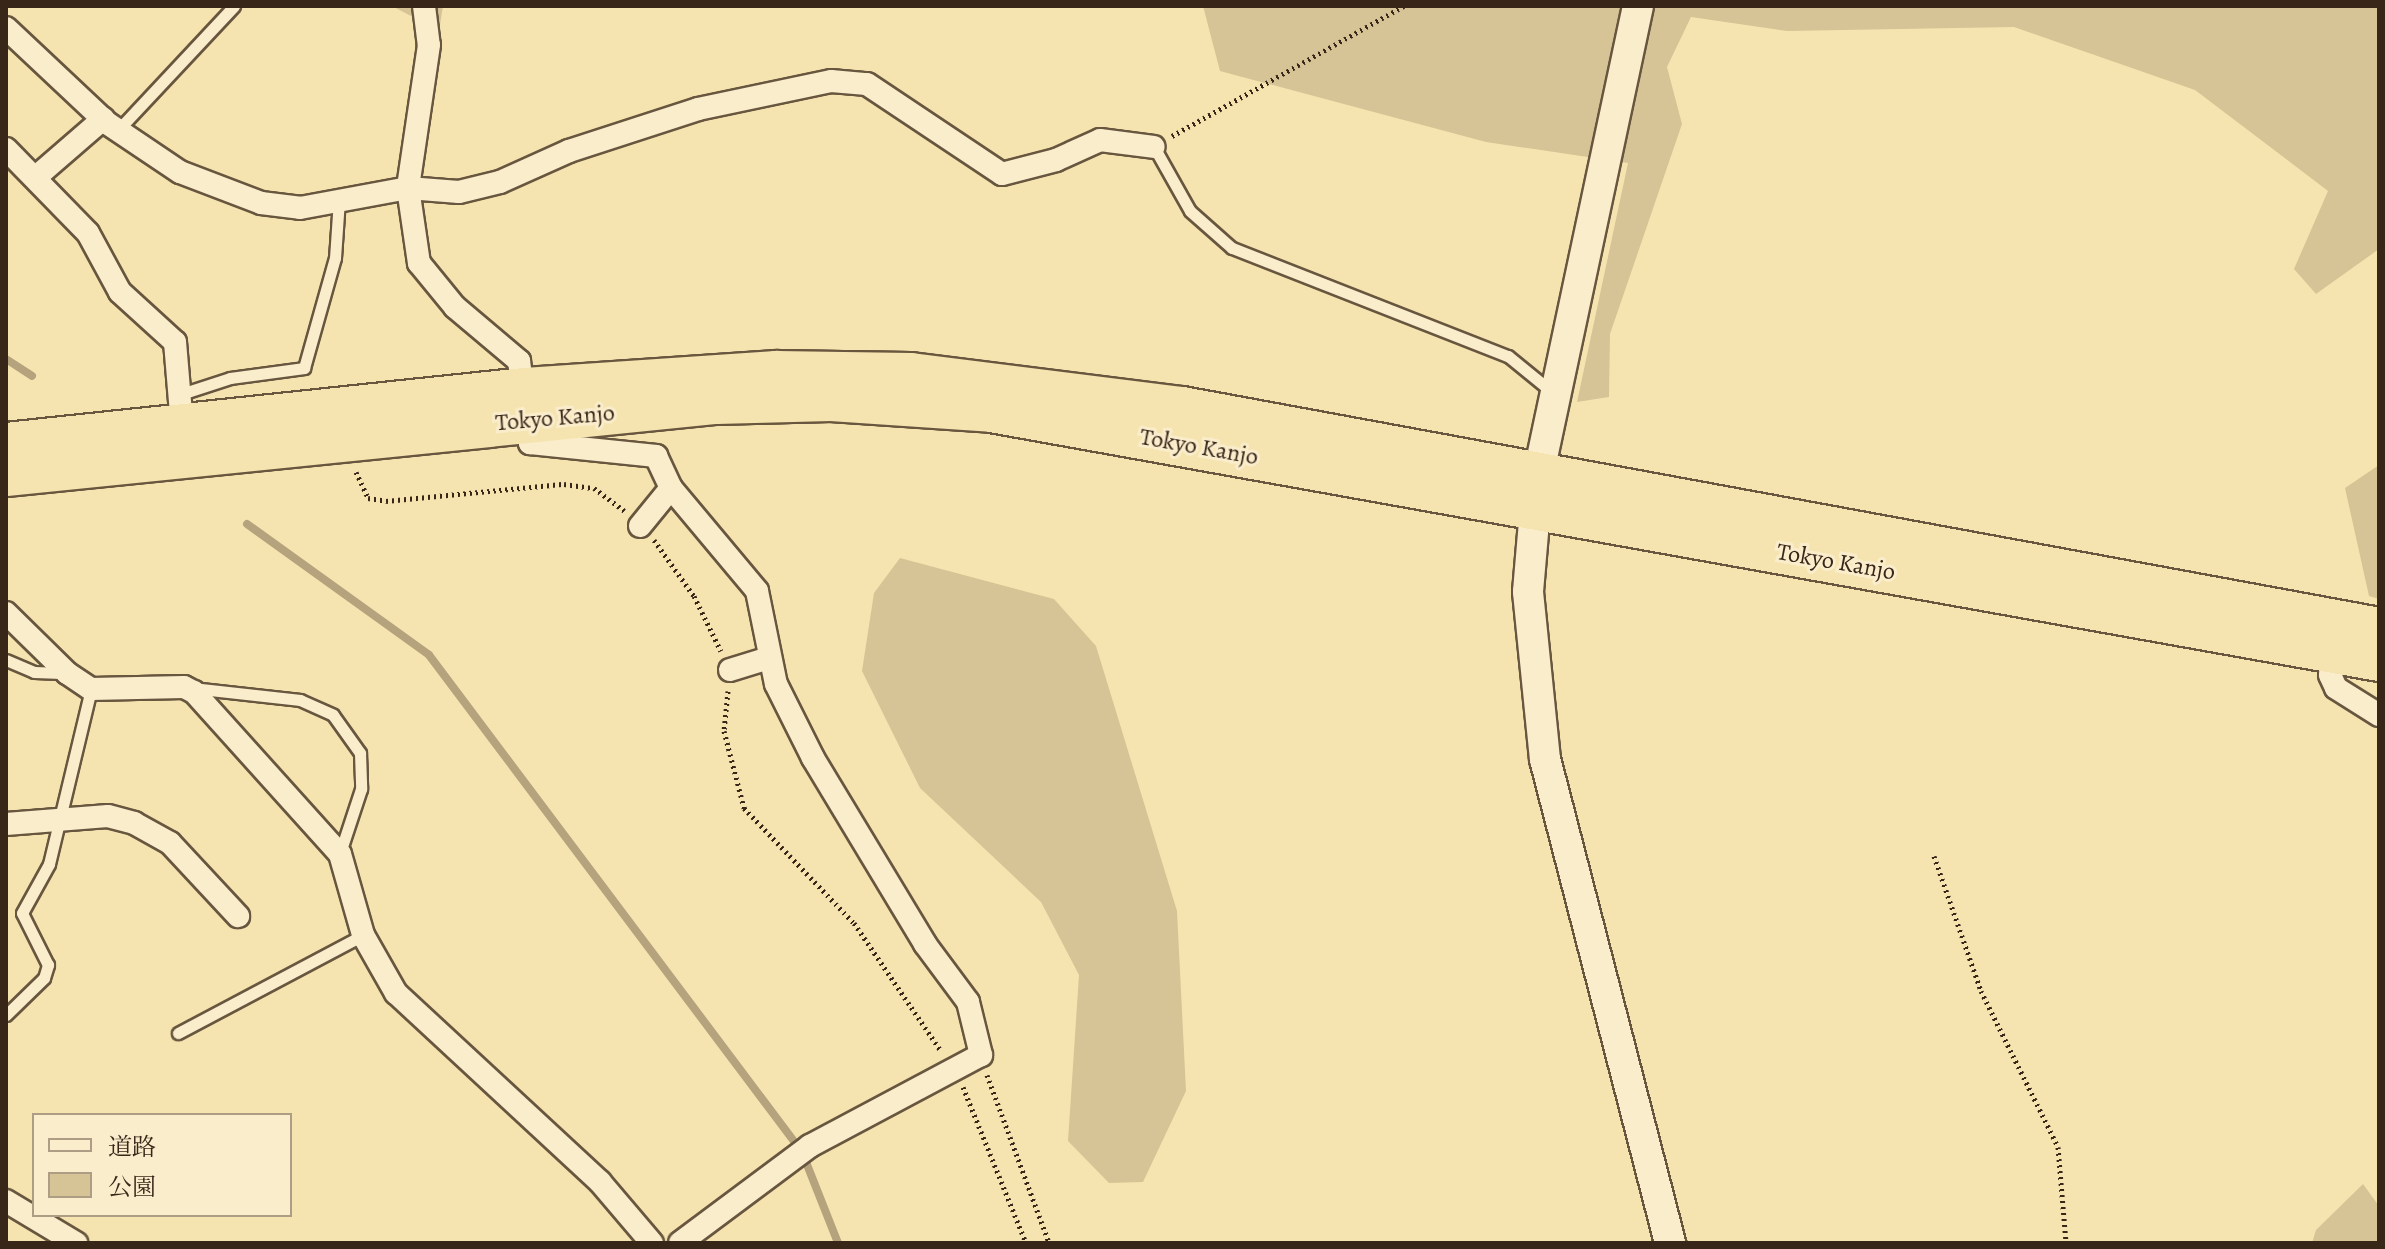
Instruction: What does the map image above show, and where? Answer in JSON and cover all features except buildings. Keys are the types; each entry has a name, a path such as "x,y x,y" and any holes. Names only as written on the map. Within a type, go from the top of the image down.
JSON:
{"highway":[{"name":"Tokyo Kanjo","path":"6,443 180,410 831,401 991,412 1536,491 2337,637 2379,661"},
{"name":"Tokyo Kanjo","path":"6,476 526,404"},
{"name":"Tokyo Kanjo","path":"2337,637 2379,628"}],"street":[{"path":"424,6 429,45 408,188 424,272 455,307 519,361 530,443 546,448 656,456 671,488 757,591 767,659 813,758 925,944 968,1002 981,1055 801,1152 680,1243"},
{"path":"1638,6 1536,491 1528,592 1537,719 1670,1243"},
{"path":"6,28 110,124 180,172 261,203 300,208 408,188 459,192 500,182 569,151 698,109 831,81 867,84 1002,174 1056,160 1100,140 1154,147"},
{"path":"36,177 110,124"},
{"path":"6,149 88,233 120,292 175,342 180,410"},
{"path":"640,526 671,488"},
{"path":"6,613 67,673 91,689 184,687 340,854 363,935 396,993 600,1182 652,1243"},
{"path":"2337,637 2330,675 2336,688 2379,715"},
{"path":"730,670 767,659"},
{"path":"6,824 108,816 134,823 170,843 238,916"},
{"path":"6,1201 32,1217"},
{"path":"33,1217 76,1243"}],"lane":[{"path":"110,124 234,6"},
{"path":"1154,147 1190,211 1232,248 1508,356 1555,396"},
{"path":"180,410 230,378 304,368 335,258 339,200"},
{"path":"6,660 34,672 67,673"},
{"path":"184,687 300,700 333,715 360,753 361,789 340,854"},
{"path":"6,1015 44,978 48,965 22,913 49,864 63,818 91,689"},
{"path":"178,1033 363,935"}],"path":[{"path":"1154,147 1404,6"},
{"path":"352,464 368,498 564,484 594,488 640,526 694,596 730,670 724,731 744,808 854,923 954,1070 981,1121 1026,1243"},
{"path":"1934,856 1981,991 2058,1147 2066,1243"},
{"path":"981,1055 1049,1243"}],"green space":[{"path":"392,6 443,6 439,31"},
{"path":"1203,6 2379,6 2379,249 2316,294 2294,269 2328,191 2195,90 2014,27 1787,31 1691,17 1667,67 1682,124 1610,334 1609,397 1577,402 1628,163 1486,142 1220,71"},
{"path":"2379,465 2379,599 2369,596 2345,488"},
{"path":"900,558 1054,599 1096,646 1177,911 1186,1091 1143,1182 1109,1183 1068,1141 1079,975 1041,902 920,788 862,671 874,593"},
{"path":"2363,1184 2379,1206 2379,1243 2312,1243 2316,1230"}],"waterway":[{"path":"6,359 32,376"},
{"path":"247,524 429,655 802,1152 838,1243"}]}
